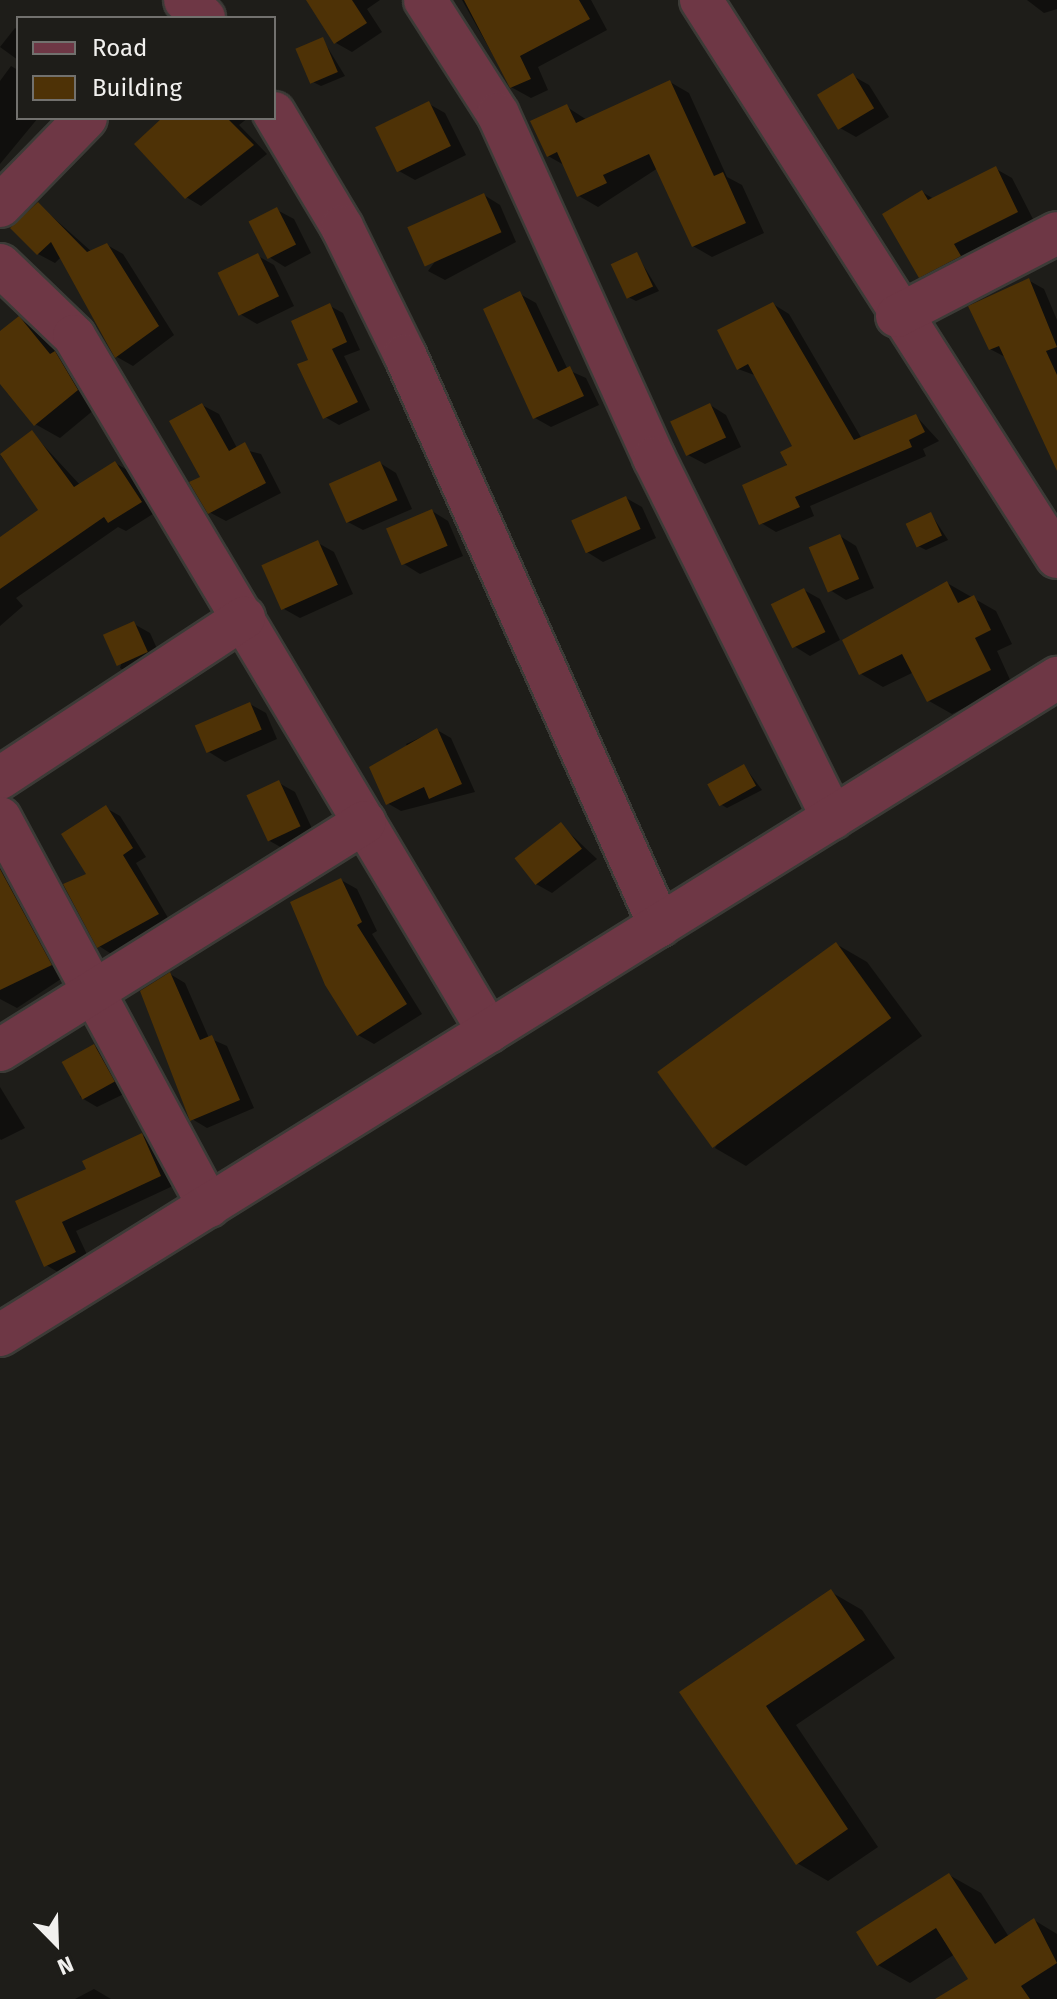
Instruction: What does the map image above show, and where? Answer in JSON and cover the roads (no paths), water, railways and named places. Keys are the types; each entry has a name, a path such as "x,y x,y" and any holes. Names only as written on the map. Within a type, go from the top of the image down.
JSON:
{"street":[{"path":"425,0 498,114 654,458 833,818"},
{"path":"701,0 897,316 1057,557"},
{"path":"276,117 405,355 660,926"},
{"path":"0,206 84,120"},
{"path":"897,316 1057,233"},
{"path":"0,265 74,336 489,1032"},
{"path":"0,778 244,618"},
{"path":"0,1335 1057,678"},
{"path":"0,818 209,1206"},
{"path":"0,1050 96,995 365,822"}]}
